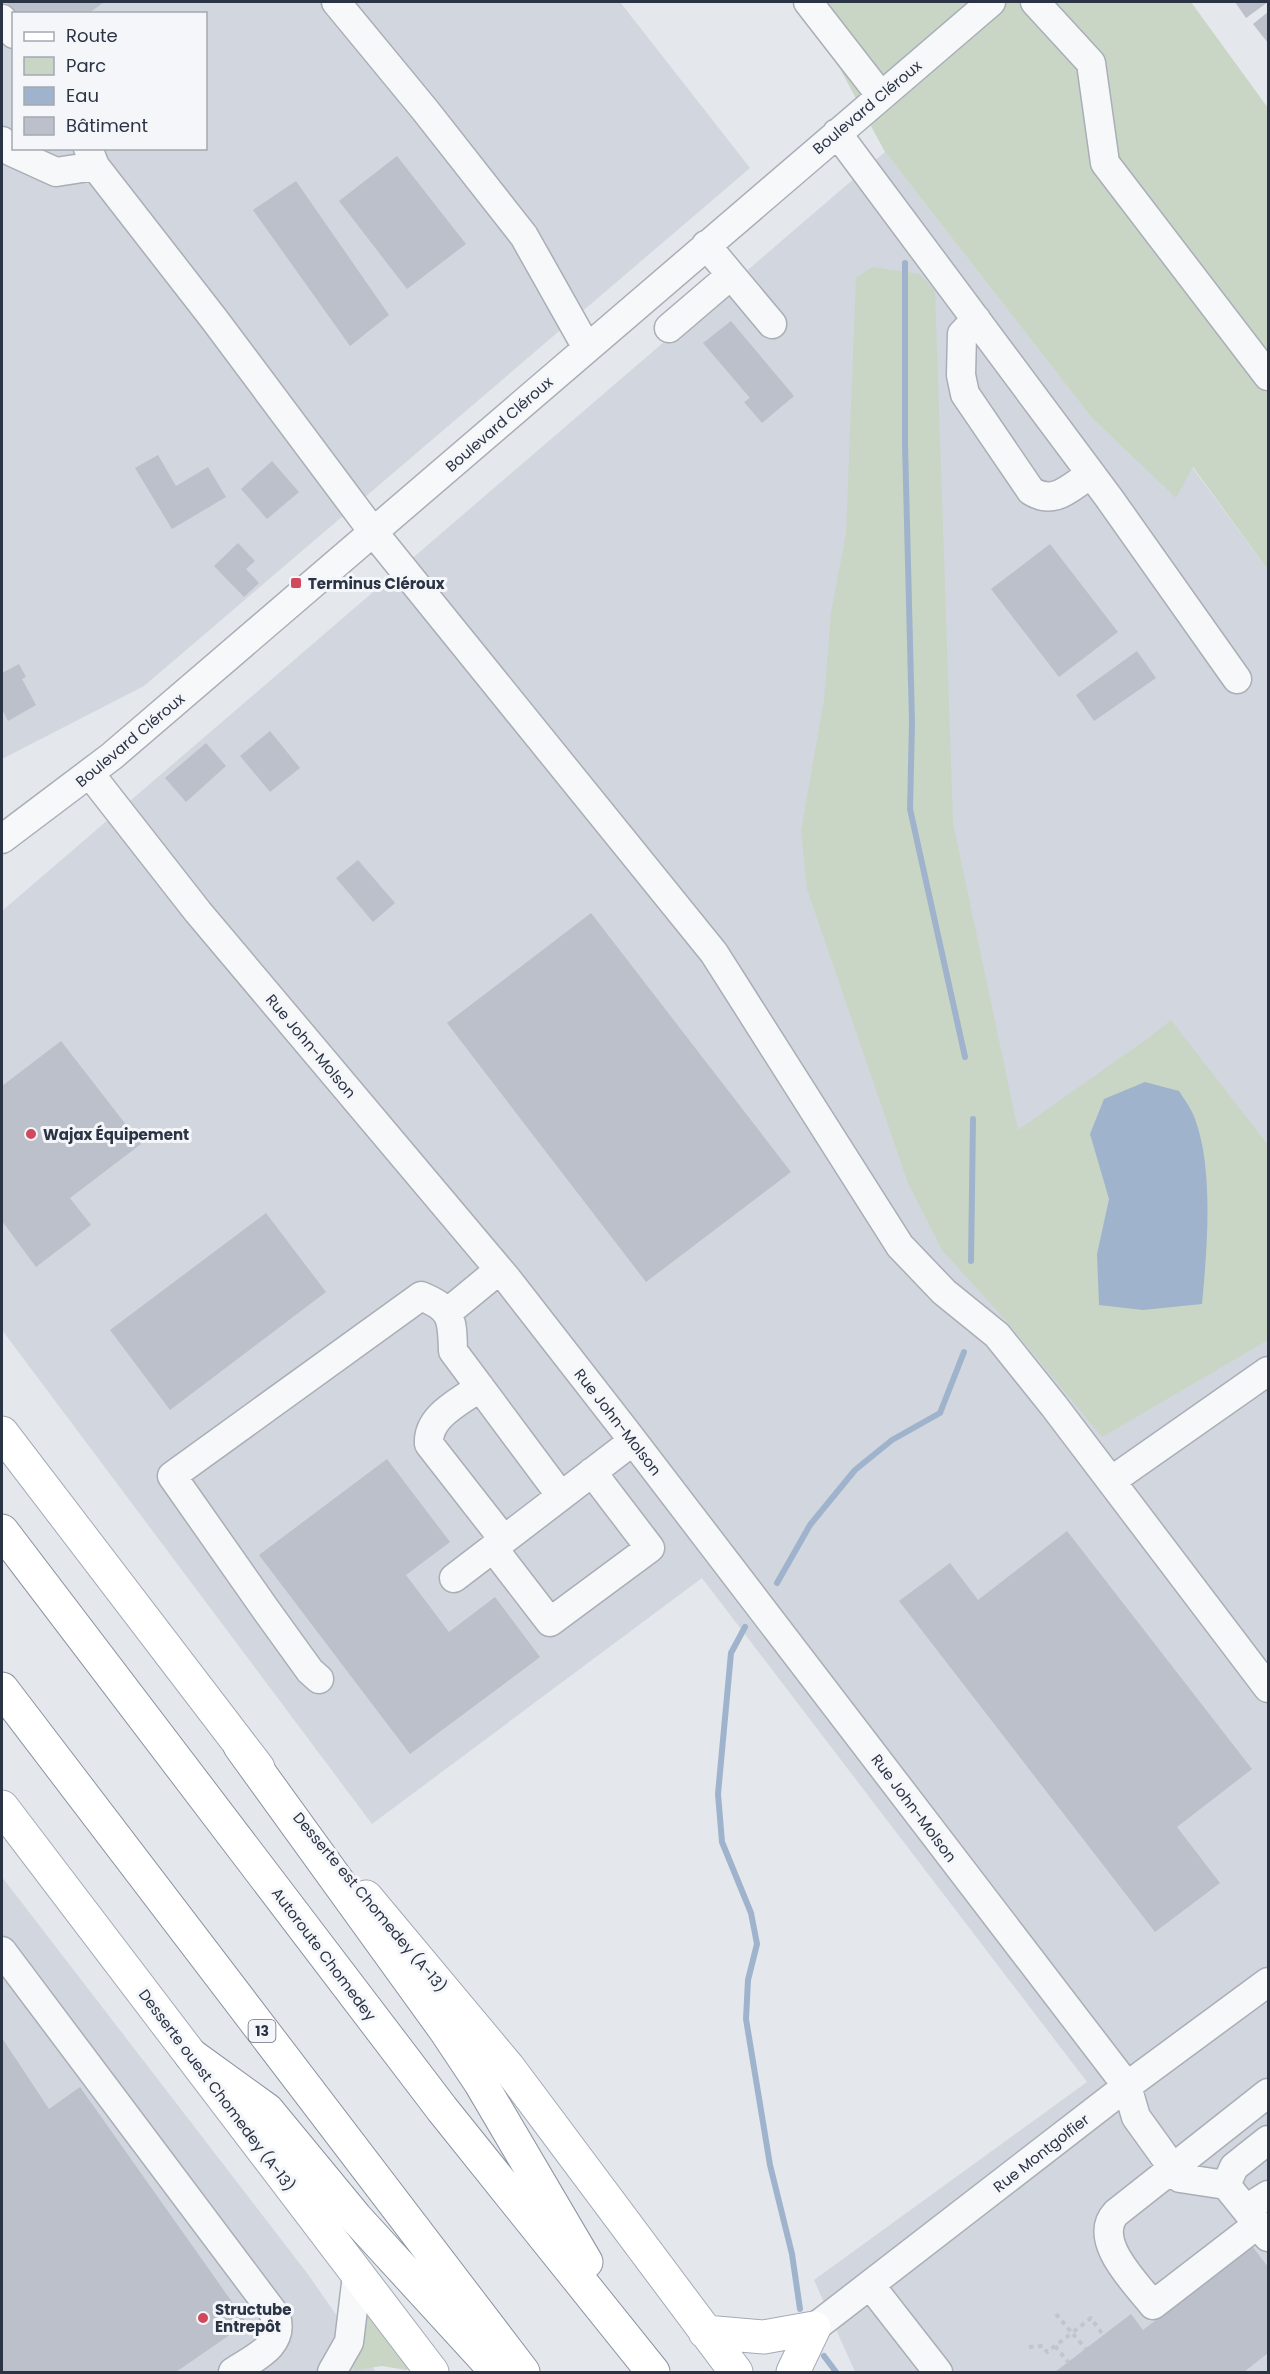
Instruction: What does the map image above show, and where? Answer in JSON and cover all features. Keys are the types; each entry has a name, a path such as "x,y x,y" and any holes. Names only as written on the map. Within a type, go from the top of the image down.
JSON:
{"main road":[{"name":"Desserte est Chomedey (A-13)","path":"2,1433 240,1746 508,2067 736,2373"},
{"name":"Autoroute Chomedey","path":"2,1531 442,2109 650,2369"},
{"name":"13","path":"2,1689 523,2373"},
{"path":"240,1746 360,1910 474,2074 650,2369"},
{"name":"Desserte ouest Chomedey (A-13)","path":"2,1808 432,2373"},
{"path":"191,2055 267,2110 356,2218 497,2373"},
{"path":"705,2332 764,2337 814,2328"},
{"path":"794,2373 814,2328"}],"street":[{"path":"336,2 524,236 586,348"},
{"path":"808,2 881,96"},
{"name":"Boulevard Cléroux","path":"2,839 90,774 991,2"},
{"path":"1035,2 1091,63 1105,163 1269,376"},
{"path":"2,19 12,32"},
{"path":"837,133 1091,474 1237,679"},
{"path":"2,141 12,152 56,172 91,157 374,533 714,953 900,1246 944,1292 997,1335 1269,1688"},
{"path":"706,245 772,324"},
{"path":"669,328 731,275"},
{"path":"976,319 962,334 962,375 965,394 1031,491 1042,498 1052,499 1091,474"},
{"name":"Rue John-Molson","path":"90,774 198,912 499,1270 633,1441 1127,2086"},
{"path":"448,1312 499,1270"},
{"path":"320,1679 310,1671 172,1476 421,1296 439,1303 448,1312 452,1328 453,1351 561,1496"},
{"path":"1111,1481 1269,1371"},
{"path":"480,1387 436,1420 428,1433 429,1444 499,1544 549,1622 651,1548 592,1472"},
{"path":"454,1578 633,1441"},
{"path":"2,1951 276,2316 278,2325 275,2342 233,2373"},
{"name":"Rue Montgolfier","path":"814,2328 1127,2086 1269,1982"},
{"path":"1127,2086 1136,2117 1174,2170 1180,2178 1226,2184 1260,2216 1153,2305 1110,2245 1108,2227 1110,2220 1116,2213 1174,2170 1269,2093"},
{"path":"1226,2184 1234,2167 1269,2140"},
{"path":"332,2373 349,2342 357,2275"},
{"path":"870,2285 938,2373"}],"path":[{"path":"1056,2314 1086,2349"},
{"path":"1029,2347 1043,2346 1047,2352 1091,2318 1103,2335"},
{"path":"1055,2346 1068,2362"}],"shaded area":[{"path":"2,2 620,2 750,168 144,686 2,759"},
{"path":"885,152 1091,417 1176,497 1192,467 1268,570 1268,2372 855,2372 814,2280 1087,2082 702,1578 372,1824 2,1330 2,911"},
{"path":"2,1877 307,2273 376,2372 2,2372"}],"green space":[{"path":"804,2 1191,2 1268,108 1268,570 1193,467 1176,498 1091,417 885,152"},
{"path":"872,267 920,274 935,291 953,823 1018,1130 1171,1020 1268,1145 1268,1340 1102,1437 1007,1322 942,1250 908,1183 807,889 801,831 824,700 831,613 846,534 856,278"},
{"path":"368,2316 408,2369 382,2366 355,2370 351,2366 363,2317"}],"water":[{"path":"1145,1082 1179,1091 1194,1116 1201,1139 1207,1186 1206,1260 1202,1304 1143,1310 1099,1305 1097,1254 1109,1199 1090,1134 1104,1099"}],"building":[{"path":"6,2 104,2 91,12 14,12"},
{"path":"1235,2 1268,2 1246,18"},
{"path":"1268,12 1268,43 1253,24"},
{"path":"397,156 466,244 407,289 339,201"},
{"path":"296,181 389,315 350,346 253,210"},
{"path":"731,321 794,396 762,423 744,402 750,398 703,343"},
{"path":"158,455 176,486 208,467 226,497 172,529 135,468"},
{"path":"272,461 299,492 267,519 241,489"},
{"path":"238,543 255,561 246,569 259,583 244,597 214,566"},
{"path":"1050,544 1118,632 1059,677 991,589"},
{"path":"1137,651 1156,678 1094,721 1076,695"},
{"path":"19,664 26,677 22,679 36,705 8,721 2,709 2,673"},
{"path":"270,731 300,768 270,792 240,756"},
{"path":"206,743 226,766 186,802 165,778"},
{"path":"358,860 395,903 373,922 336,878"},
{"path":"591,913 791,1172 646,1282 447,1023"},
{"path":"61,1041 141,1144 70,1198 91,1225 36,1267 2,1221 2,1086"},
{"path":"266,1213 326,1292 170,1410 110,1330"},
{"path":"387,1459 450,1542 406,1575 449,1632 495,1597 540,1657 410,1754 259,1555"},
{"path":"1067,1531 1252,1769 1177,1827 1220,1883 1155,1932 899,1601 950,1563 978,1600"},
{"path":"2,2038 49,2109 80,2087 247,2323 176,2372 2,2372"},
{"path":"1252,2246 1268,2267 1268,2353 1244,2372 1055,2372 1131,2314 1143,2330"}],"waterway":[{"path":"905,263 905,444 912,722 910,809 965,1057"},
{"path":"971,1261 973,1119"},
{"path":"777,1583 810,1525 855,1470 892,1440 940,1413 964,1352"},
{"path":"745,1627 731,1653 718,1794 722,1842 751,1913 757,1944 748,1980 746,2019 770,2165 792,2254 800,2309"},
{"path":"824,2356 836,2372"}],"place":[{"name":"Terminus Cléroux","path":"296,583"},
{"name":"Wajax Équipement","path":"31,1134"},
{"name":"Structube Entrepôt","path":"203,2318"}]}
